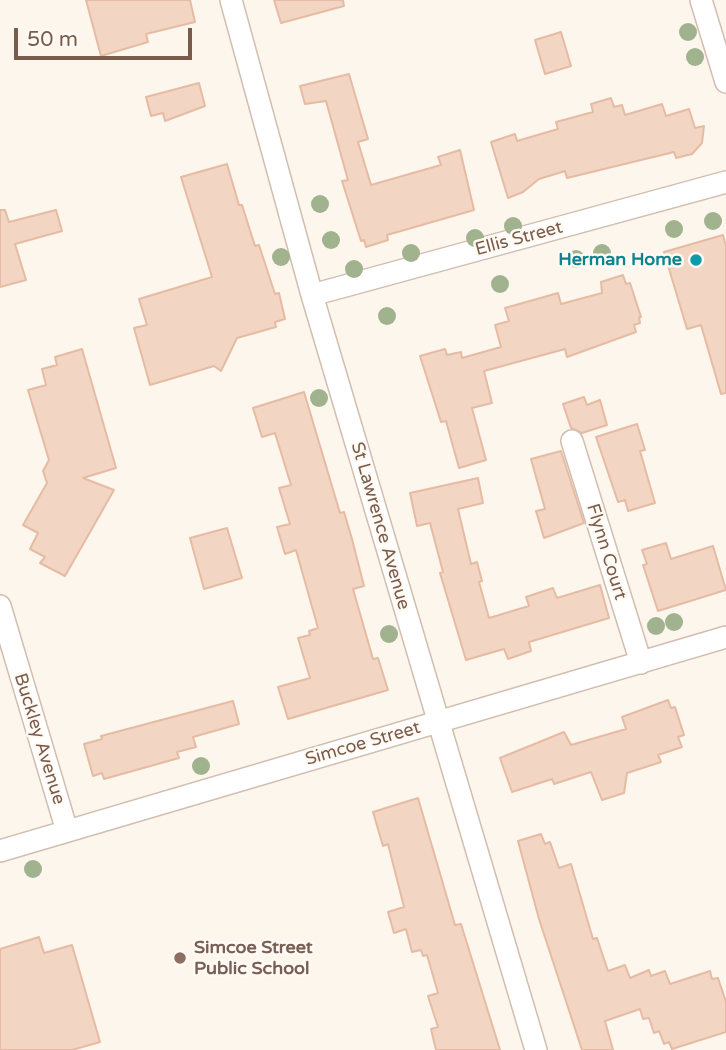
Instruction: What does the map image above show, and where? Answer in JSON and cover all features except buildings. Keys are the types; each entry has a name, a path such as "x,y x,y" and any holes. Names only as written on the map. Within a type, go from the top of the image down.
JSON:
{"street":[{"name":"St Lawrence Avenue","path":"231,0 312,295 536,1050"},
{"path":"701,0 726,82"},
{"name":"Ellis Street","path":"312,295 726,182"},
{"name":"Flynn Court","path":"572,441 640,663"},
{"name":"Buckley Avenue","path":"0,606 67,831"},
{"name":"Simcoe Street","path":"0,851 726,637"}],"place":[{"name":"Herman Home","path":"696,260"},
{"name":"Simcoe Street Public School","path":"180,958"}]}
